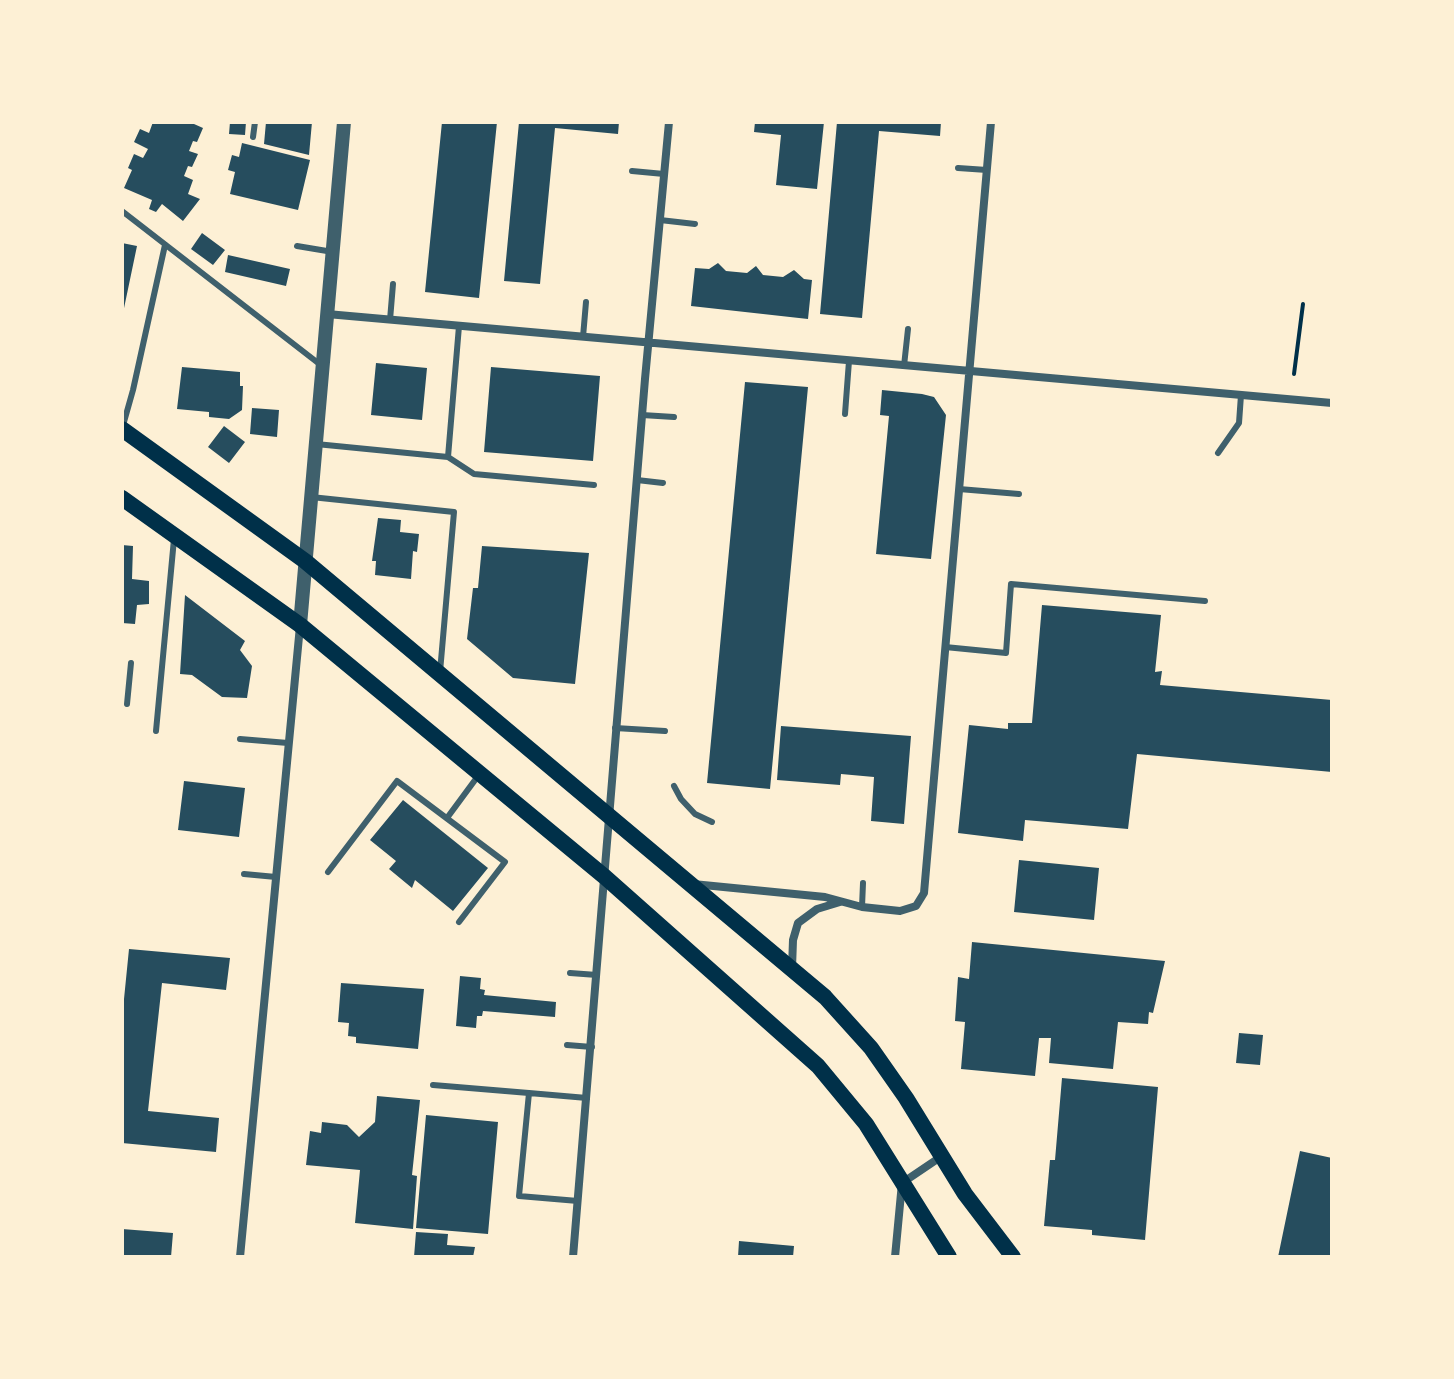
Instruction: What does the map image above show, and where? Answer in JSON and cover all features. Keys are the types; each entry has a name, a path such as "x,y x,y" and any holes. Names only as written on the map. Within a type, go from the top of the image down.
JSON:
{"main road":[{"path":"122,429 305,561 825,997 871,1048 965,1194 1013,1257"},
{"path":"122,498 300,625 605,877 818,1066 866,1124 949,1257"}],"street":[{"path":"240,1257 344,122"},
{"path":"573,1257 615,728 669,122"},
{"path":"689,884 825,897 862,907 900,911 916,906 924,893 991,122"},
{"path":"327,314 1332,403"},
{"path":"792,968 793,940 798,923 817,909 840,902"},
{"path":"895,1257 902,1183 942,1156"}],"lane":[{"path":"253,137 255,122"},
{"path":"958,168 987,170"},
{"path":"632,171 664,174"},
{"path":"122,211 323,367"},
{"path":"660,220 695,224"},
{"path":"122,429 165,245"},
{"path":"297,246 333,252"},
{"path":"390,320 393,284"},
{"path":"583,337 586,302"},
{"path":"448,457 459,326"},
{"path":"904,366 908,329"},
{"path":"845,414 849,361"},
{"path":"1218,453 1239,423 1241,395"},
{"path":"642,415 674,417"},
{"path":"316,444 448,457 474,474 594,485"},
{"path":"637,480 663,483"},
{"path":"959,489 1019,494"},
{"path":"311,497 454,512 440,674"},
{"path":"156,731 174,536"},
{"path":"945,647 1006,653 1011,584 1205,601"},
{"path":"127,704 131,663"},
{"path":"615,728 665,731"},
{"path":"240,739 288,743"},
{"path":"447,818 480,774"},
{"path":"328,872 397,781 505,862 459,922"},
{"path":"674,786 695,814 712,822"},
{"path":"244,874 276,877"},
{"path":"862,907 863,883"},
{"path":"570,973 597,975"},
{"path":"567,1045 592,1047"},
{"path":"433,1085 587,1098"},
{"path":"529,1093 519,1196 578,1201"}],"path":[{"path":"1294,374 1303,304"}],"building":[{"path":"153,122 195,122 203,128 189,151 198,154 184,176 193,180 188,194 200,199 183,221 162,204 156,212 149,209 152,200 124,188 132,170 128,168 134,154 143,158 148,149 134,142 140,129 149,133"},
{"path":"230,122 246,122 245,135 229,134"},
{"path":"266,122 312,122 309,155 264,144"},
{"path":"442,122 497,122 479,298 425,292"},
{"path":"519,122 619,122 618,134 555,128 540,284 504,281"},
{"path":"755,122 824,122 817,189 776,185 781,135 754,132"},
{"path":"837,122 941,122 940,136 879,131 862,318 820,314"},
{"path":"242,143 310,160 298,210 230,194 235,172 228,170 232,155 239,157"},
{"path":"202,233 225,250 213,265 191,249"},
{"path":"122,243 137,246 123,313 122,313"},
{"path":"228,255 290,269 286,286 225,272"},
{"path":"718,263 726,271 747,273 756,266 763,275 783,277 794,270 804,279 812,280 808,319 691,306 695,268 709,269"},
{"path":"376,363 427,368 422,420 371,415"},
{"path":"182,367 240,372 242,410 229,419 209,417 209,412 177,409"},
{"path":"491,367 600,376 593,461 484,452"},
{"path":"745,382 808,387 770,789 707,783"},
{"path":"882,390 934,397 946,415 931,559 876,554 889,416 880,415"},
{"path":"252,408 279,410 277,437 250,434"},
{"path":"224,426 245,442 229,463 208,447"},
{"path":"378,518 401,520 400,532 419,534 417,552 413,551 411,579 375,575 376,561 372,561"},
{"path":"122,545 133,546 132,579 149,581 149,604 137,605 135,624 122,623"},
{"path":"482,546 589,553 575,684 513,678 467,639 473,588 478,588"},
{"path":"185,595 245,641 240,650 252,666 247,698 222,697 192,675 180,674"},
{"path":"1042,605 1161,615 1155,672 1162,671 1160,685 1332,700 1332,772 1137,754 1128,829 1025,820 1023,841 958,833 969,725 1008,729 1008,723 1032,723"},
{"path":"781,726 911,736 904,824 871,821 874,777 841,774 840,785 777,780"},
{"path":"184,781 245,788 239,837 178,830"},
{"path":"403,800 488,868 453,911 415,880 412,888 389,869 396,861 370,840"},
{"path":"1019,860 1099,868 1094,920 1014,912"},
{"path":"972,942 1165,961 1153,1013 1149,1012 1148,1024 1118,1022 1113,1069 1049,1063 1051,1038 1039,1038 1035,1076 961,1069 965,1022 955,1021 958,977 969,979"},
{"path":"129,949 230,958 226,990 162,983 148,1111 219,1118 216,1152 122,1143 122,1019"},
{"path":"460,976 481,978 480,989 485,990 484,995 556,1002 555,1017 483,1011 482,1016 477,1016 476,1028 456,1026"},
{"path":"341,983 424,989 418,1049 356,1043 356,1037 348,1036 349,1023 338,1022"},
{"path":"1239,1033 1263,1035 1260,1065 1236,1063"},
{"path":"1062,1078 1158,1087 1145,1240 1092,1235 1092,1230 1044,1226 1050,1160 1055,1160"},
{"path":"377,1096 420,1100 412,1175 417,1176 413,1229 355,1223 360,1170 306,1165 310,1131 321,1133 322,1122 347,1125 359,1137 375,1122"},
{"path":"426,1115 498,1122 488,1234 416,1228"},
{"path":"1300,1151 1332,1158 1332,1257 1278,1257"},
{"path":"122,1229 173,1233 171,1257 122,1257"},
{"path":"416,1232 448,1234 447,1245 475,1247 473,1257 414,1257"},
{"path":"739,1241 794,1246 793,1257 738,1257"}]}
